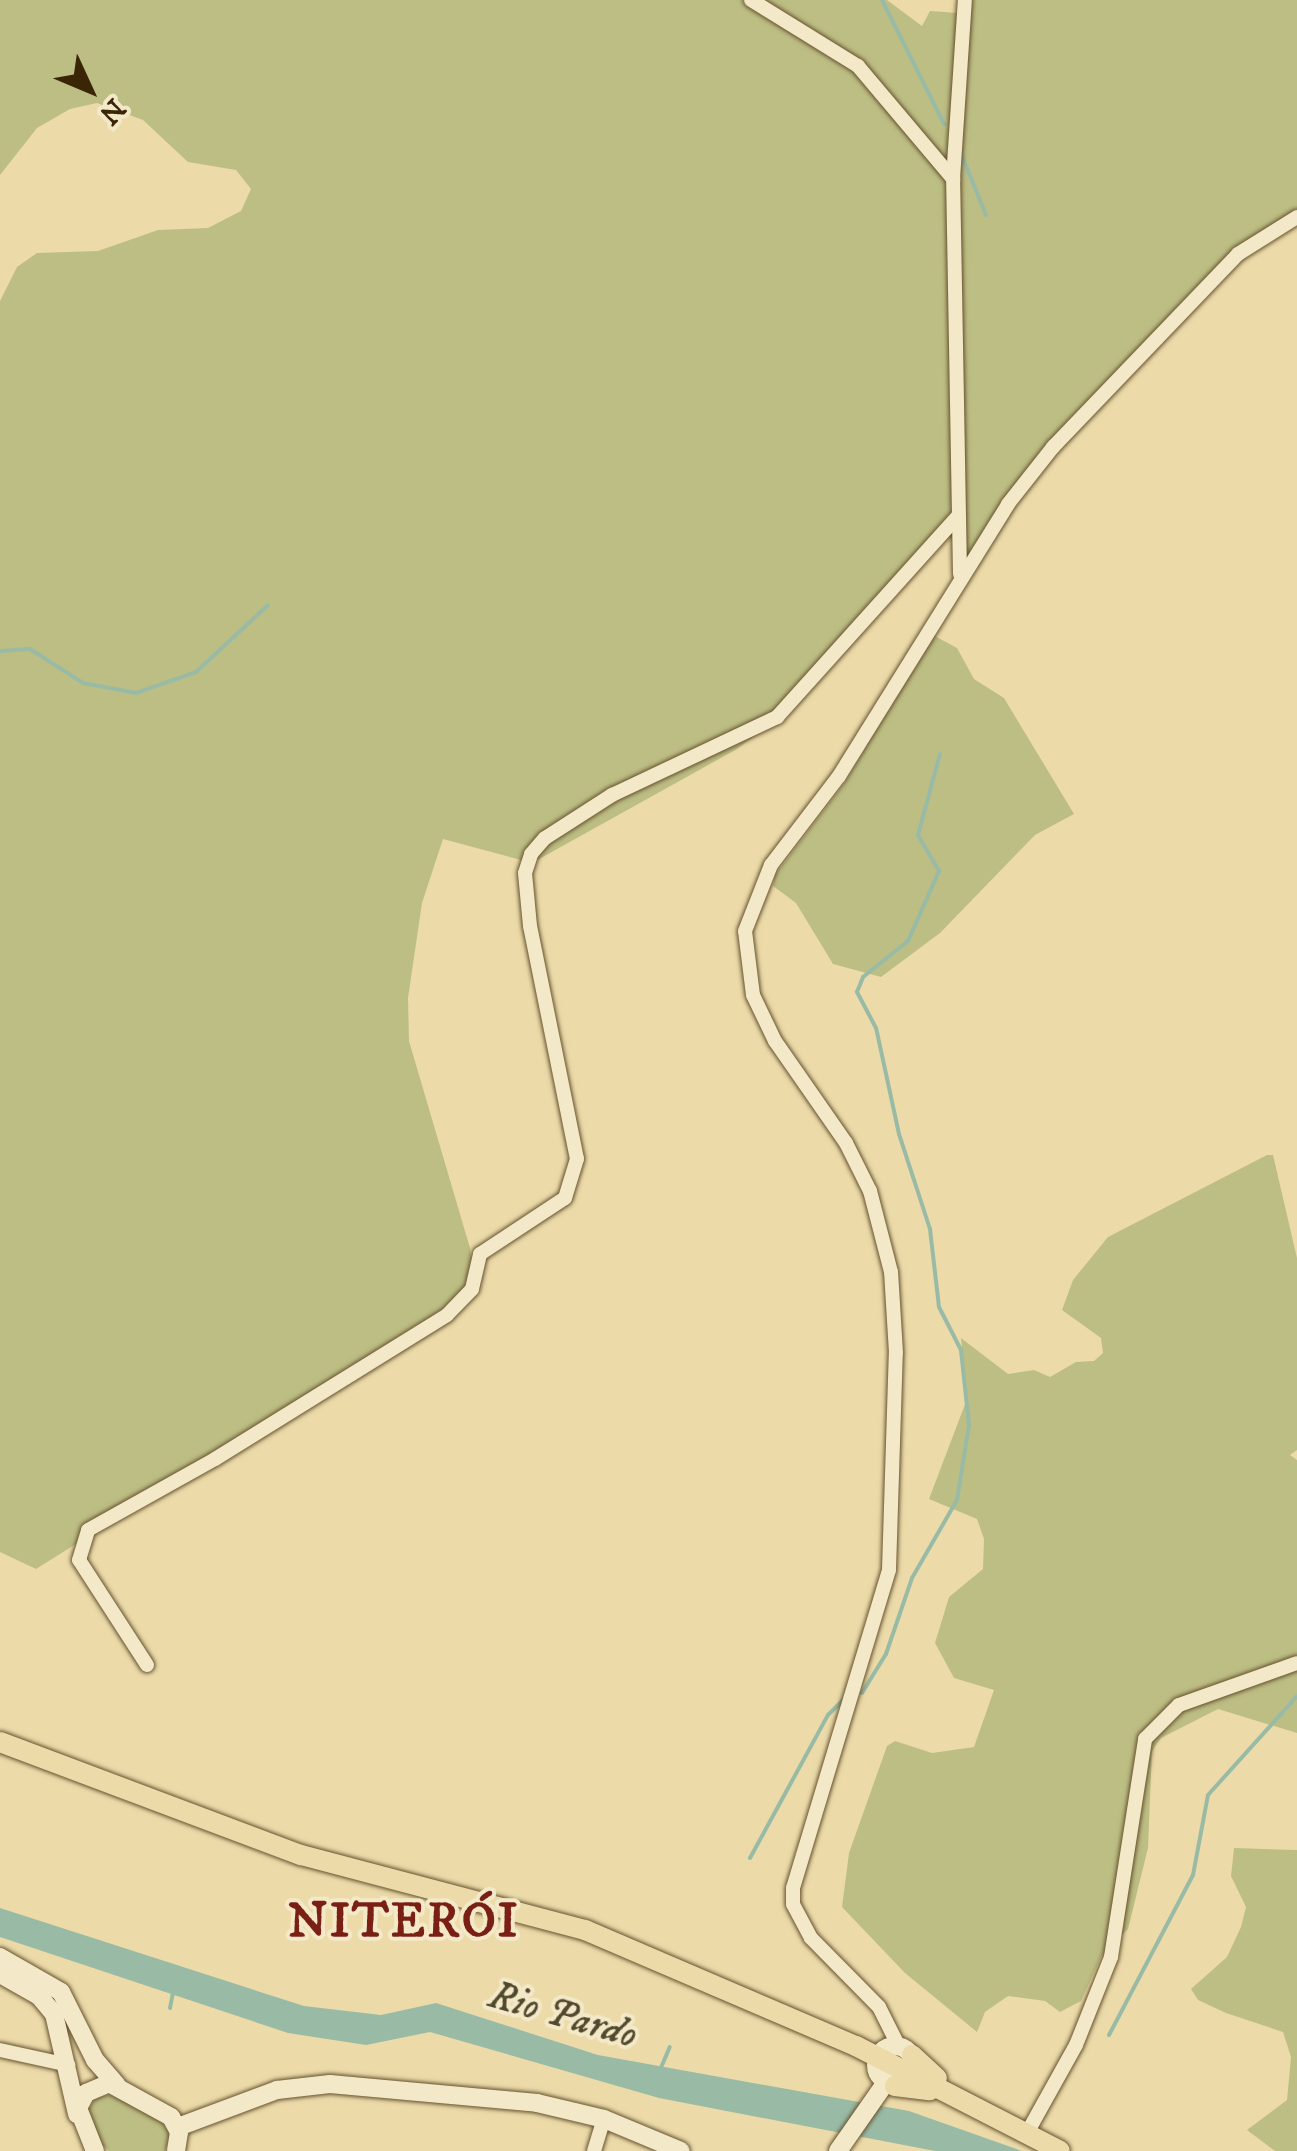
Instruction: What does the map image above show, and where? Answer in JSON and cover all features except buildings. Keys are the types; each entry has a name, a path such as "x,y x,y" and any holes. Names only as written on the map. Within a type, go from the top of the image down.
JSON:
{"main road":[{"path":"0,1742 301,1854 585,1930 965,2102 1060,2151"},
{"path":"893,2071 965,2102"}],"street":[{"path":"751,0 858,66 953,179"},
{"path":"960,574 953,179 965,0"},
{"path":"842,2144 893,2071 878,2006 811,1938 793,1904 799,1857 850,1708 890,1570 891,1272 854,1159 775,1041 753,994 746,931 764,876 839,776 960,574 1054,447 1238,254 1297,217"},
{"path":"147,1665 80,1560 88,1530 215,1460 447,1314 472,1289 480,1254 565,1198 578,1158 530,926 525,873 531,854 545,838 612,795 776,717 958,516"},
{"path":"1027,2133 1076,2045 1111,1957 1145,1739 1179,1705 1297,1663"},
{"path":"0,1957 61,1992 95,2060 117,2085 167,2113 178,2128 183,2151"},
{"path":"0,1974 49,2006 68,2064 79,2120 95,2151"},
{"path":"0,2050 68,2064"},
{"path":"178,2128 256,2096 313,2084 472,2094 604,2118 681,2151"},
{"path":"79,2120 86,2093 117,2085"},
{"path":"594,2151 604,2118"}],"green space":[{"path":"0,0 887,0 922,26 930,11 958,13 965,0 1297,0 1297,224 1238,263 1048,458 968,561 955,536 947,536 784,715 737,749 532,863 443,839 422,903 408,998 409,1041 470,1248 476,1293 36,1569 0,1552 0,301 17,267 37,253 98,251 158,230 208,228 241,211 251,189 236,170 188,162 143,120 97,103 70,109 37,128 0,175"},
{"path":"933,635 957,648 974,679 1004,698 1074,814 1035,835 940,933 881,977 833,964 796,903 773,886 775,875 844,784"},
{"path":"1273,1155 1297,1258 1297,1450 1290,1455 1297,1460 1297,1733 1218,1709 1161,1738 1152,1751 1148,1848 1128,1929 1102,1955 1081,2001 1060,2012 1045,2001 1008,1996 985,2012 977,2032 905,1973 842,1907 849,1853 887,1746 895,1741 932,1753 974,1747 994,1690 954,1678 935,1643 949,1597 983,1569 984,1539 977,1519 929,1499 967,1399 961,1338 1008,1374 1034,1370 1050,1377 1076,1362 1094,1361 1103,1353 1101,1338 1062,1310 1073,1280 1108,1237"},
{"path":"1234,1848 1297,1850 1297,2151 1275,2151 1247,2130 1287,2100 1291,2057 1283,2032 1198,2000 1191,1989 1227,1957 1241,1927 1246,1907 1231,1876"},
{"path":"114,2095 161,2121 170,2134 165,2151 109,2151 99,2142 88,2110 97,2097"}],"shaded area":[{"path":"0,1908 304,2006 381,2015 436,2003 598,2055 909,2111 1022,2151 935,2151 659,2098 430,2032 366,2045 288,2033 0,1937"}],"waterway":[{"path":"882,0 944,124"},
{"path":"960,151 986,215"},
{"path":"0,651 30,649 83,683 136,693 196,672 268,605"},
{"path":"862,1693 886,1654 912,1578 957,1500 969,1425 961,1350 939,1307 930,1229 899,1134 876,1028 857,992 863,977 908,941 939,871 918,835 940,754"},
{"path":"1109,2035 1193,1875 1208,1795 1297,1696"},
{"path":"750,1858 828,1715 846,1697"},
{"path":"170,2008 173,1993"},
{"path":"660,2070 670,2047"}],"district":[{"name":"NITERÓI","path":"404,1923"}],"water label":[{"name":"Rio Pardo","path":"563,2016"}]}
